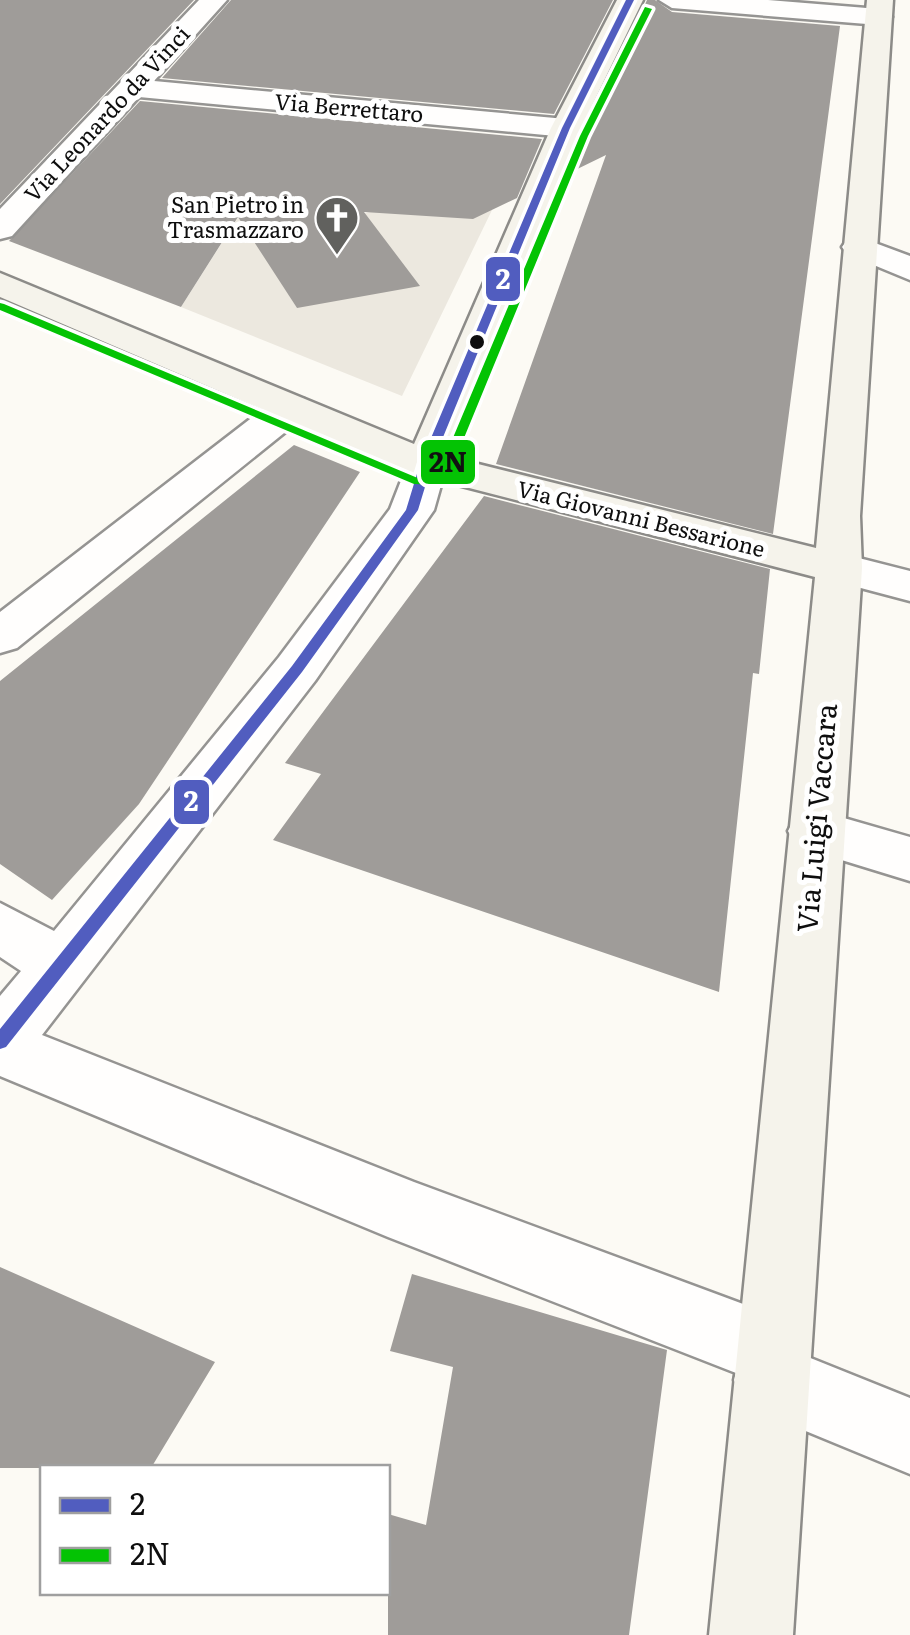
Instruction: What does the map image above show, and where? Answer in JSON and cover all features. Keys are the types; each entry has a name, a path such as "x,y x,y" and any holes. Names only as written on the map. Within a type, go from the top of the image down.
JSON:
{"main road":[{"path":"426,464 566,128 630,0"},
{"name":"Via Luigi Vaccara","path":"751,1635 839,568 838,516 879,8"},
{"name":"Via Giovanni Bessarione","path":"0,284 426,464 839,568"}],"street":[{"name":"Via Leonardo da Vinci","path":"0,228 214,0"},
{"path":"672,0 879,8"},
{"name":"Via Berrettaro","path":"132,88 566,128"},
{"path":"859,247 910,268"},
{"path":"0,637 290,408"},
{"path":"426,464 412,510 343,606 0,1044 772,1365 910,1436"},
{"path":"839,568 910,586"},
{"path":"816,831 910,859"},
{"path":"0,927 63,966"}],"shaded area":[{"path":"401,205 492,210 402,396 181,307 239,216 297,308 357,215"}],"building":[{"path":"0,0 194,0 0,204"},
{"path":"231,0 613,0 554,114 162,78"},
{"path":"647,0 655,0 672,12 840,26 773,534 496,464 606,155 567,174"},
{"path":"140,101 542,139 517,198 473,219 364,212 420,286 297,308 238,217 181,307 9,241"},
{"path":"294,445 360,472 139,804 52,900 0,864 0,681"},
{"path":"484,496 770,569 759,674 753,673 719,992 273,840 321,774 285,763"},
{"path":"0,1267 215,1362 153,1465 0,1468"},
{"path":"412,1274 667,1350 629,1635 388,1635 390,1515 426,1525 453,1367 390,1351"}],"transit line":[{"name":"2","path":"0,1042 297,669 412,510 426,464 566,128 630,0"},
{"name":"2N","path":"0,306 418,482 434,483 444,472 584,136 648,9"}],"place":[{"name":"San Pietro in Trasmazzaro","path":"337,256"}]}
